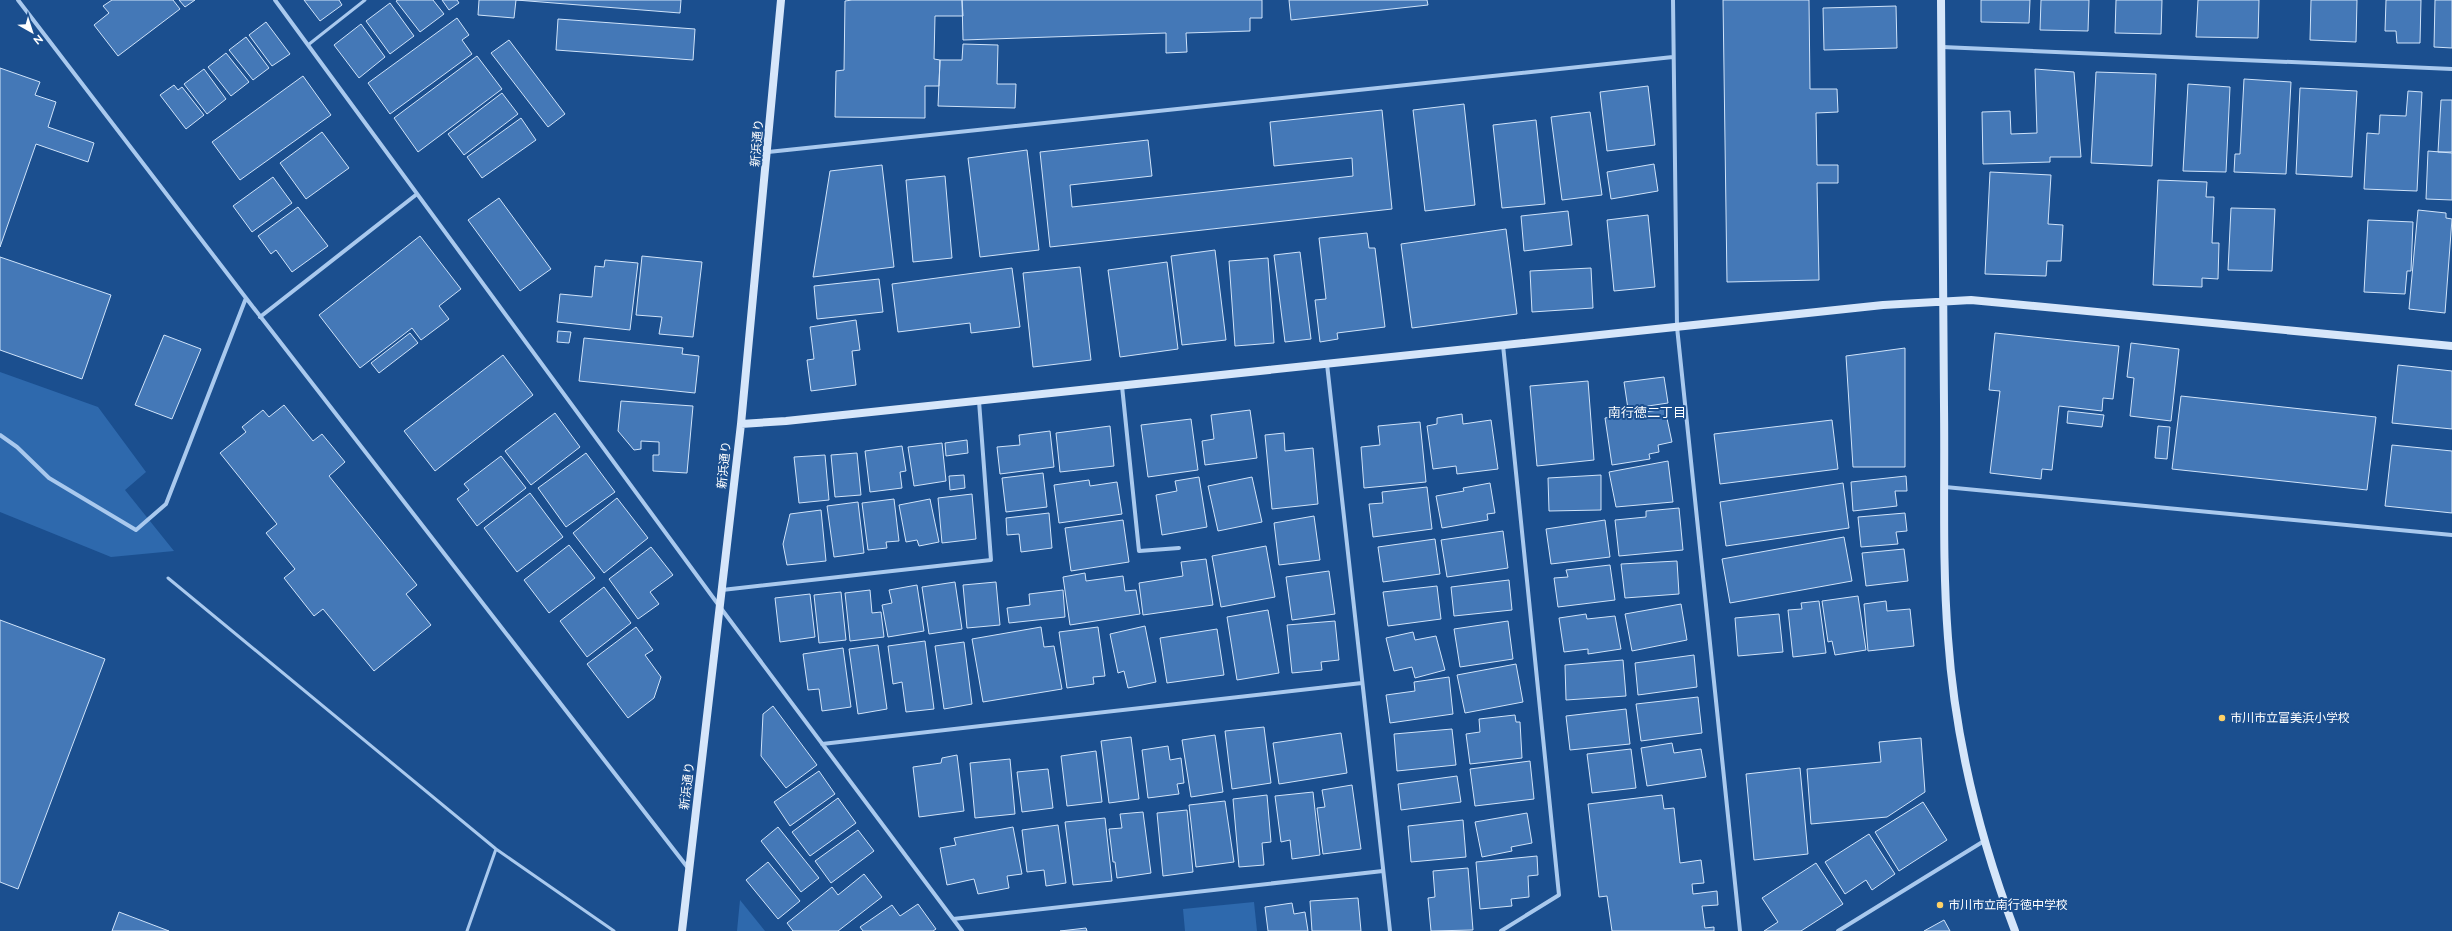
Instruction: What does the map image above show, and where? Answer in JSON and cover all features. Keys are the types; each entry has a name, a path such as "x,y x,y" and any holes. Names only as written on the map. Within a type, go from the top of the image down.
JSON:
{"street":[{"path":"18,0 260,317 688,869"},
{"path":"275,0 720,607 962,931"},
{"name":"新浜通り","path":"682,931 688,869 741,424 768,152 781,0"},
{"path":"1673,0 1677,327 1740,931"},
{"path":"1941,0 1946,590 1952,681 1964,763 1984,841 2015,931"},
{"path":"1941,47 2452,69"},
{"path":"768,152 1673,57"},
{"path":"260,317 417,194"},
{"path":"0,435 18,447 49,478 136,530 166,504 246,298"},
{"path":"741,424 979,401 1883,305 1970,300 2452,346"},
{"path":"1501,931 1559,895 1502,345"},
{"path":"1327,364 1390,931"},
{"path":"1122,386 1139,551 1179,548"},
{"path":"722,590 991,560 979,401"},
{"path":"1945,487 2452,535"},
{"path":"822,744 1362,682"},
{"path":"1838,931 1984,841"},
{"path":"953,919 1383,871"}],"lane":[{"path":"308,45 365,0"},
{"path":"168,578 496,849 614,931"},
{"path":"467,931 496,849"}],"shaded area":[{"path":"0,372 98,407 146,472 125,490 174,551 111,557 0,512"},
{"path":"740,900 765,931 737,931"},
{"path":"1254,902 1257,931 1185,931 1183,909"}],"building":[{"path":"112,0 173,0 180,9 118,56 94,25 109,13 103,6"},
{"path":"179,0 195,0 185,7"},
{"path":"304,0 339,0 342,5 320,21"},
{"path":"433,0 444,14 420,32 396,1"},
{"path":"442,0 457,0 459,3 449,10"},
{"path":"479,0 516,0 514,18 478,15"},
{"path":"516,0 681,0 680,13"},
{"path":"962,0 963,16 935,16 934,59 940,60 939,86 925,86 925,118 835,117 836,71 844,70 845,1"},
{"path":"962,0 1262,0 1262,18 1250,18 1250,31 1186,33 1187,52 1166,53 1166,33 963,40"},
{"path":"1289,0 1427,0 1428,5 1291,20"},
{"path":"1723,0 1809,0 1810,89 1837,89 1838,112 1816,113 1817,165 1838,165 1838,183 1817,183 1819,280 1727,282"},
{"path":"1981,0 2030,0 2029,23 1981,22"},
{"path":"2041,0 2089,0 2088,31 2040,30"},
{"path":"2116,0 2162,0 2161,34 2115,33"},
{"path":"2198,0 2259,0 2258,38 2196,37"},
{"path":"2311,0 2357,0 2356,42 2310,40"},
{"path":"2386,0 2421,0 2420,43 2397,43 2396,31 2385,31"},
{"path":"2435,0 2452,0 2452,48 2434,47"},
{"path":"390,3 414,36 390,54 366,21"},
{"path":"1896,6 1897,48 1824,50 1823,8"},
{"path":"457,18 469,35 462,40 472,54 390,114 368,83"},
{"path":"558,19 695,29 693,60 556,50"},
{"path":"266,22 290,54 272,66 249,35"},
{"path":"361,24 385,57 359,78 334,45"},
{"path":"246,37 269,68 253,80 229,50"},
{"path":"509,40 565,114 548,127 491,53"},
{"path":"963,44 998,45 997,84 1016,84 1015,108 938,106 940,60 962,60"},
{"path":"226,53 249,82 231,96 208,67"},
{"path":"477,56 502,89 418,152 394,118"},
{"path":"0,68 40,82 35,95 56,102 48,127 94,143 88,162 36,144 0,247"},
{"path":"204,69 226,99 207,114 184,84"},
{"path":"2035,69 2074,72 2081,157 2050,157 2050,162 1983,164 1982,112 2010,111 2011,134 2037,133"},
{"path":"2096,72 2156,74 2152,166 2091,163"},
{"path":"303,76 331,115 240,180 212,142"},
{"path":"2244,79 2291,82 2286,174 2234,172 2235,154 2240,154"},
{"path":"2188,84 2230,87 2226,172 2183,171"},
{"path":"174,85 178,90 182,87 204,115 186,129 160,95"},
{"path":"1648,86 1655,145 1607,151 1600,92"},
{"path":"2300,88 2357,91 2352,177 2296,174"},
{"path":"2408,91 2422,92 2417,191 2364,189 2367,133 2379,134 2380,115 2406,116"},
{"path":"502,93 518,114 464,155 448,134"},
{"path":"2441,100 2452,100 2452,152 2438,152"},
{"path":"1464,104 1475,205 1425,211 1413,110"},
{"path":"1382,110 1392,209 1050,247 1040,152 1148,140 1152,176 1070,185 1072,207 1353,176 1352,158 1274,166 1270,122"},
{"path":"1590,112 1602,195 1562,200 1551,117"},
{"path":"521,118 536,140 482,178 467,157"},
{"path":"1536,120 1545,204 1502,208 1493,125"},
{"path":"322,132 349,168 306,199 280,163"},
{"path":"1027,150 1039,250 980,257 968,158"},
{"path":"2428,151 2452,153 2452,200 2426,199"},
{"path":"1654,164 1658,191 1611,199 1607,172"},
{"path":"882,165 894,267 813,277 830,171"},
{"path":"1990,172 2051,175 2048,224 2063,225 2061,261 2047,261 2046,276 1985,274"},
{"path":"945,176 952,258 913,262 906,180"},
{"path":"273,177 292,203 252,232 233,206"},
{"path":"2158,180 2207,182 2206,197 2214,197 2212,243 2219,243 2218,279 2202,278 2202,287 2153,285"},
{"path":"499,198 551,269 520,291 468,220"},
{"path":"298,207 328,246 292,272 276,250 271,254 258,236"},
{"path":"2231,208 2275,209 2272,271 2228,270"},
{"path":"2418,210 2446,213 2446,218 2452,219 2445,313 2409,309"},
{"path":"1568,211 1572,245 1524,251 1521,216"},
{"path":"1648,215 1655,287 1614,291 1607,220"},
{"path":"2368,220 2413,222 2411,271 2407,271 2405,294 2364,292"},
{"path":"1506,229 1517,314 1412,328 1401,244"},
{"path":"1367,233 1369,248 1375,248 1385,327 1337,333 1338,339 1320,342 1315,300 1326,299 1319,238"},
{"path":"420,236 461,289 439,306 449,319 421,340 412,328 360,368 319,315"},
{"path":"1215,250 1226,340 1182,345 1171,256"},
{"path":"1300,252 1311,339 1285,342 1274,255"},
{"path":"642,256 702,262 693,337 659,334 662,317 636,315"},
{"path":"0,257 111,295 82,379 0,350"},
{"path":"1268,258 1274,343 1235,346 1229,261"},
{"path":"605,260 638,263 630,330 557,322 560,294 592,297 595,266 604,267"},
{"path":"1167,262 1178,349 1120,357 1108,270"},
{"path":"1080,267 1091,360 1033,367 1023,273"},
{"path":"1012,268 1020,327 971,333 970,323 898,332 892,284"},
{"path":"1591,268 1593,308 1532,312 1530,271"},
{"path":"879,279 883,312 817,319 814,286"},
{"path":"856,320 860,350 852,351 856,385 811,391 807,360 814,359 810,327"},
{"path":"558,331 571,332 569,343 557,342"},
{"path":"410,333 418,343 379,373 371,363"},
{"path":"1995,333 2119,346 2113,399 2103,398 2102,411 2059,406 2052,470 2042,469 2041,479 1990,473 2000,391 1989,390"},
{"path":"164,335 201,349 172,419 135,405"},
{"path":"584,338 683,348 682,354 699,356 695,393 579,381"},
{"path":"2131,343 2179,349 2171,421 2130,416 2134,378 2127,377"},
{"path":"1905,348 1905,467 1853,467 1846,356"},
{"path":"503,355 533,395 435,471 404,431"},
{"path":"2398,365 2452,371 2452,429 2392,423"},
{"path":"1664,377 1668,403 1628,409 1624,382"},
{"path":"1588,381 1594,460 1537,466 1530,386"},
{"path":"2181,396 2376,417 2367,490 2172,469"},
{"path":"621,401 693,406 687,473 653,471 653,455 659,455 659,442 641,441 641,449 634,450 618,431"},
{"path":"284,405 313,441 322,434 345,462 329,476 417,585 406,594 431,625 374,671 323,609 314,616 284,578 295,569 266,533 277,524 220,453 246,432 242,427 263,410 269,417"},
{"path":"1665,409 1672,442 1658,445 1659,452 1649,454 1650,459 1612,465 1605,418"},
{"path":"1250,410 1257,458 1205,465 1202,441 1214,439 1211,415"},
{"path":"2068,411 2104,415 2102,427 2067,423"},
{"path":"555,413 580,447 531,485 505,451"},
{"path":"1462,414 1463,424 1491,420 1498,469 1457,474 1456,466 1433,469 1427,426 1437,424 1437,418"},
{"path":"1191,419 1198,470 1148,477 1141,425"},
{"path":"1832,420 1838,469 1720,484 1714,434"},
{"path":"1420,422 1426,482 1364,488 1361,447 1380,445 1378,426"},
{"path":"1110,426 1114,466 1060,472 1056,433"},
{"path":"2158,426 2170,427 2167,459 2155,458"},
{"path":"1050,431 1054,467 1000,474 997,447 1020,445 1019,435"},
{"path":"1284,433 1285,451 1313,448 1318,504 1272,509 1265,435"},
{"path":"967,440 968,453 946,456 945,443"},
{"path":"942,443 946,481 914,486 908,447"},
{"path":"2392,445 2452,451 2452,513 2385,506"},
{"path":"902,446 906,471 900,472 902,488 870,492 865,451"},
{"path":"586,453 615,492 566,527 538,488"},
{"path":"857,453 861,495 835,497 831,455"},
{"path":"825,455 829,500 799,503 794,457"},
{"path":"501,456 526,488 477,526 457,499 469,490 464,484"},
{"path":"1668,461 1673,502 1616,507 1609,472"},
{"path":"1043,473 1047,507 1006,512 1002,478"},
{"path":"964,475 965,488 950,490 949,476"},
{"path":"1601,475 1601,510 1549,511 1548,478"},
{"path":"1906,476 1907,491 1895,491 1897,506 1853,511 1851,482"},
{"path":"1199,477 1207,527 1162,535 1156,495 1177,491 1175,481"},
{"path":"1252,477 1262,522 1218,531 1208,486"},
{"path":"1089,480 1090,486 1117,482 1122,514 1059,523 1054,485"},
{"path":"1490,483 1495,513 1487,514 1488,520 1442,528 1436,496 1464,491 1463,488"},
{"path":"1843,483 1849,528 1726,546 1720,502"},
{"path":"1427,487 1432,529 1373,537 1369,504 1383,503 1382,492"},
{"path":"530,493 563,537 517,572 484,528"},
{"path":"972,494 976,539 942,543 938,498"},
{"path":"617,498 648,538 604,573 573,533"},
{"path":"894,499 899,541 886,542 887,548 868,550 862,503"},
{"path":"930,499 939,542 919,546 917,540 906,542 899,505"},
{"path":"858,502 864,553 834,557 827,506"},
{"path":"1679,508 1683,550 1619,556 1615,520 1646,517 1646,511"},
{"path":"821,510 826,561 787,565 783,544 790,514"},
{"path":"1049,513 1052,548 1021,552 1019,534 1007,535 1006,518"},
{"path":"1905,513 1907,531 1896,532 1898,544 1861,547 1858,517"},
{"path":"1314,516 1320,560 1279,565 1274,523"},
{"path":"1123,520 1129,562 1071,571 1065,528"},
{"path":"1605,520 1610,557 1551,564 1546,529"},
{"path":"1503,531 1508,568 1447,577 1441,540"},
{"path":"1844,537 1852,581 1730,603 1722,559"},
{"path":"1435,539 1440,574 1383,582 1378,547"},
{"path":"569,545 595,578 549,613 524,580"},
{"path":"1266,546 1275,597 1221,607 1212,556"},
{"path":"651,547 673,575 650,592 659,604 638,619 609,579"},
{"path":"1904,549 1908,581 1866,586 1862,553"},
{"path":"1206,559 1213,605 1143,615 1139,583 1183,576 1181,562"},
{"path":"1677,561 1679,594 1625,598 1621,564"},
{"path":"1610,565 1615,600 1558,607 1554,578 1568,577 1566,570"},
{"path":"1329,571 1335,614 1292,620 1286,577"},
{"path":"1085,573 1086,581 1123,576 1125,591 1136,590 1140,614 1070,625 1063,577"},
{"path":"1509,580 1512,610 1454,616 1451,587"},
{"path":"955,582 962,629 929,634 922,587"},
{"path":"996,582 1000,625 967,628 963,585"},
{"path":"917,585 924,631 888,637 882,605 892,603 889,590"},
{"path":"1437,586 1441,619 1388,626 1383,592"},
{"path":"604,587 631,623 587,657 560,621"},
{"path":"870,590 872,613 881,612 884,637 850,641 845,593"},
{"path":"1063,590 1065,617 1009,623 1007,608 1030,605 1029,594"},
{"path":"841,592 846,640 819,643 814,595"},
{"path":"810,594 815,637 780,642 775,598"},
{"path":"1858,596 1866,650 1835,655 1832,641 1828,642 1822,601"},
{"path":"1819,601 1826,653 1793,657 1788,610 1802,609 1801,603"},
{"path":"1886,601 1887,611 1910,609 1914,646 1868,651 1864,604"},
{"path":"1681,604 1687,640 1632,651 1625,614"},
{"path":"1268,610 1279,673 1237,680 1227,617"},
{"path":"1586,614 1587,619 1615,616 1621,649 1588,654 1588,649 1564,652 1559,618"},
{"path":"1779,614 1783,652 1738,656 1735,618"},
{"path":"0,620 105,659 18,889 0,882"},
{"path":"1335,621 1339,660 1321,662 1322,670 1292,673 1287,625"},
{"path":"1508,621 1513,659 1460,667 1454,629"},
{"path":"1145,626 1156,682 1128,688 1124,671 1118,673 1110,634"},
{"path":"636,627 653,650 645,655 661,677 654,698 628,718 587,664"},
{"path":"1041,627 1044,647 1054,646 1062,689 983,702 972,639"},
{"path":"1098,627 1105,676 1093,677 1094,684 1067,688 1059,632"},
{"path":"1217,629 1224,675 1167,683 1160,638"},
{"path":"1413,632 1415,640 1436,636 1445,670 1415,678 1412,667 1394,671 1386,638"},
{"path":"925,641 934,709 906,712 902,682 893,684 888,646"},
{"path":"964,642 972,704 944,709 935,646"},
{"path":"878,645 887,709 858,714 849,649"},
{"path":"843,648 851,707 822,711 819,689 808,690 803,654"},
{"path":"1694,655 1697,687 1638,695 1635,663"},
{"path":"1623,660 1626,696 1566,700 1565,665"},
{"path":"1516,664 1523,702 1465,713 1457,675"},
{"path":"1449,677 1453,714 1390,723 1386,695 1415,691 1414,682"},
{"path":"1698,697 1702,733 1641,741 1636,704"},
{"path":"773,706 817,765 786,788 761,756 763,714"},
{"path":"1626,709 1630,744 1570,750 1566,716"},
{"path":"1515,715 1516,722 1520,722 1522,758 1470,764 1466,734 1480,732 1479,719"},
{"path":"1264,727 1271,783 1232,789 1225,731"},
{"path":"1452,729 1456,765 1397,771 1394,734"},
{"path":"1341,733 1347,773 1279,784 1273,743"},
{"path":"1215,735 1223,792 1191,797 1182,740"},
{"path":"1131,737 1139,799 1109,803 1101,741"},
{"path":"1921,738 1925,792 1887,817 1811,824 1807,769 1881,762 1879,742"},
{"path":"1672,743 1674,753 1701,749 1706,777 1647,786 1641,748"},
{"path":"1168,746 1170,760 1181,758 1184,783 1177,784 1179,794 1148,798 1142,750"},
{"path":"1631,749 1636,788 1592,793 1587,754"},
{"path":"1096,751 1102,802 1067,806 1061,756"},
{"path":"957,755 964,811 919,817 913,767 941,763 942,758"},
{"path":"1010,759 1015,814 975,818 970,763"},
{"path":"1530,761 1534,799 1475,806 1470,769"},
{"path":"1800,768 1808,854 1754,860 1746,774"},
{"path":"1048,769 1053,808 1022,812 1017,772"},
{"path":"819,771 835,794 790,826 774,802"},
{"path":"1457,776 1461,802 1401,810 1398,784"},
{"path":"1352,785 1361,849 1323,854 1317,808 1325,807 1322,790"},
{"path":"1313,792 1320,855 1292,859 1290,840 1281,842 1275,796"},
{"path":"1267,795 1271,842 1262,843 1264,865 1239,867 1233,799"},
{"path":"1662,795 1664,809 1674,808 1680,863 1701,860 1704,883 1692,884 1693,894 1717,891 1718,905 1702,906 1705,928 1714,927 1714,931 1612,931 1607,896 1599,897 1588,804"},
{"path":"838,798 856,823 810,856 792,832"},
{"path":"1225,801 1234,862 1196,867 1189,805"},
{"path":"1923,802 1947,840 1899,871 1875,832"},
{"path":"1187,810 1193,872 1163,876 1157,813"},
{"path":"1143,812 1151,873 1117,878 1115,862 1113,862 1109,829 1122,828 1120,814"},
{"path":"1527,813 1532,843 1511,847 1512,851 1482,857 1475,822"},
{"path":"1105,818 1112,881 1073,885 1065,822"},
{"path":"1463,820 1466,857 1411,862 1408,826"},
{"path":"1058,825 1066,883 1046,886 1044,870 1027,872 1022,830"},
{"path":"778,827 819,878 801,892 761,841"},
{"path":"1013,827 1022,874 1007,876 1009,888 978,894 974,879 947,885 940,848 956,845 954,838"},
{"path":"858,830 874,851 831,883 815,861"},
{"path":"1869,834 1895,874 1872,890 1866,880 1845,894 1825,862"},
{"path":"1537,856 1538,875 1528,876 1529,897 1511,899 1512,906 1480,909 1476,862"},
{"path":"768,862 800,901 778,919 746,880"},
{"path":"1816,863 1843,904 1801,931 1764,931 1778,922 1762,898"},
{"path":"1468,868 1473,930 1431,931 1428,898 1435,897 1433,871"},
{"path":"864,874 882,897 838,931 793,931 787,923 832,887 838,895"},
{"path":"1358,898 1361,931 1312,931 1310,901"},
{"path":"1292,903 1294,914 1305,912 1308,931 1268,931 1265,907"},
{"path":"918,904 936,929 933,931 863,931 860,927 892,905 900,916"},
{"path":"119,912 169,931 112,931"},
{"path":"1944,920 1950,931 1924,931"},
{"path":"1086,928 1087,931 1060,931"}],"place":[{"name":"市川市立富美浜小学校","path":"2222,718"},
{"name":"市川市立南行徳中学校","path":"1940,905"}],"district":[{"name":"南行徳二丁目","path":"1647,412"}]}
